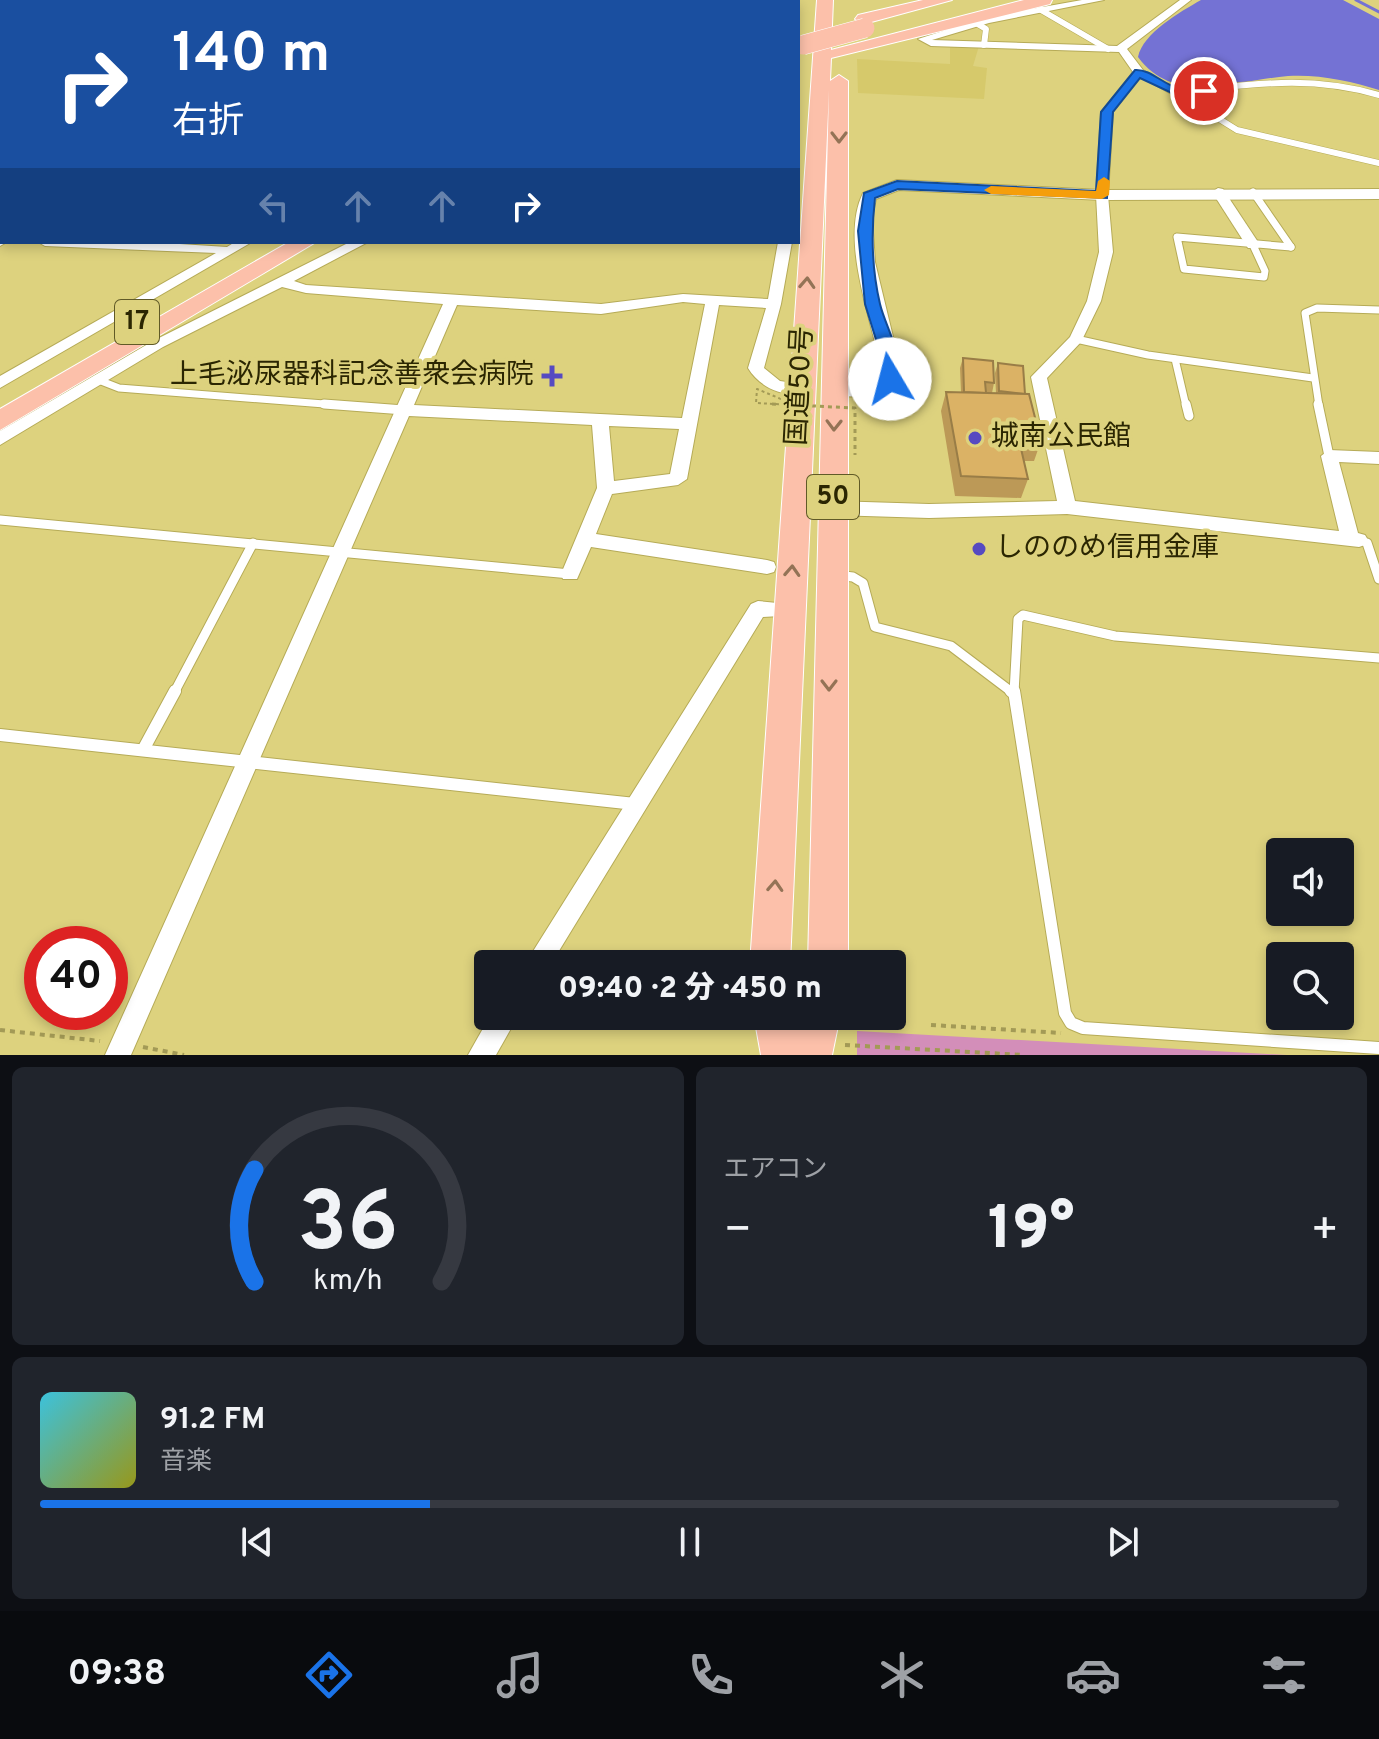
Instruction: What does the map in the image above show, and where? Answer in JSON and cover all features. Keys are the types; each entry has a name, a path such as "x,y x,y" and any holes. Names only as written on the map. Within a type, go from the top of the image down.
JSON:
{"highway":[{"name":"国道50号","path":"771,950 791,610 791,394 821,37 842,0"},
{"path":"821,37 845,10 876,0"},
{"path":"821,37 944,0"},
{"path":"821,37 983,0"},
{"path":"821,37 868,38 929,30 1043,5"},
{"name":"国道50号","path":"821,37 839,127 830,574 828,950"},
{"name":"17","path":"0,403 129,326 280,244"},
{"name":"17","path":"0,421 302,244"},
{"name":"17","path":"242,278 314,244"},
{"path":"778,1030 783,1055"}],"street":[{"path":"1043,5 1099,0"},
{"path":"972,21 923,39 931,43 1114,49 1167,10 1186,0"},
{"path":"1114,49 1139,72 1176,92"},
{"path":"1067,507 1039,377 1076,339 1094,301 1106,252 1102,195 1107,112 1139,72"},
{"path":"834,388 879,386 892,374 872,304 865,231 869,196 897,185 1102,195 1218,192 1379,194"},
{"path":"1218,192 1253,245"},
{"path":"95,244 220,249 227,252"},
{"path":"0,383 241,244"},
{"path":"0,439 172,336 357,244"},
{"path":"785,244 774,304 756,368 761,378 791,394"},
{"path":"283,283 306,289 601,309 683,298 774,304"},
{"path":"120,1050 452,300"},
{"path":"606,488 678,479 713,300"},
{"path":"404,410 689,424"},
{"path":"570,574 606,488 600,422"},
{"path":"833,508 929,511 1067,507 1359,540 1329,456 1379,458"},
{"path":"586,539 767,567"},
{"path":"546,950 758,609 791,610"},
{"path":"481,1055 496,1030"}],"lane":[{"path":"1043,5 1114,49"},
{"path":"972,21 986,29 984,45"},
{"path":"1176,92 1298,80 1344,85 1379,95"},
{"path":"1176,92 1237,130 1379,163"},
{"path":"1253,192 1291,247 1177,237 1184,269 1264,277 1265,271 1253,245"},
{"path":"1329,456 1313,378 1305,313 1317,308 1379,310"},
{"path":"1076,339 1175,359 1313,378"},
{"path":"1175,359 1189,416"},
{"path":"96,379 119,388 404,410"},
{"path":"0,520 570,574"},
{"path":"1359,540 1379,546"},
{"path":"1359,540 1379,579"},
{"path":"143,750 253,543"},
{"path":"830,574 853,577 863,583 875,627 951,646 1014,693"},
{"path":"1379,658 1115,636 1023,615 1018,619 1014,693 1065,1013 1071,1023 1083,1028 1379,1048"},
{"path":"0,735 635,804"}],"path":[{"path":"791,394 757,389 756,403 855,408 855,455"},
{"path":"931,1025 1066,1033 1071,1023"},
{"path":"0,1030 120,1050 184,1055"},
{"path":"822,1038 1024,1055"}],"shaded area":[{"path":"1201,0 1343,0 1379,19 1379,90 1311,76 1288,76 1208,87 1170,82 1153,72 1138,57 1141,48 1164,24"},
{"path":"950,46 979,46 973,66 987,68 984,99 858,93 857,59 950,64"},
{"path":"857,1031 1287,1055 857,1055"}],"building":[{"path":"963,358 993,361 994,383 985,382 986,393 964,392"},
{"path":"998,363 1023,366 1025,394 999,391"},
{"path":"946,392 1029,394 1041,441 1019,440 1028,479 961,476"}],"waterway":[{"path":"1356,0 1379,12"}],"slow traffic":[{"path":"991,190 1102,195 1104,181"}],"place":[{"name":"上毛泌尿器科記念善衆会病院","path":"552,376"},
{"name":"城南公民館","path":"975,438"},
{"name":"しののめ信用金庫","path":"979,549"}],"route":[{"path":"890,379 890,359 872,304 865,231 865,206 869,196 897,185 1102,195 1107,112 1139,72 1176,92 1204,91"}]}
